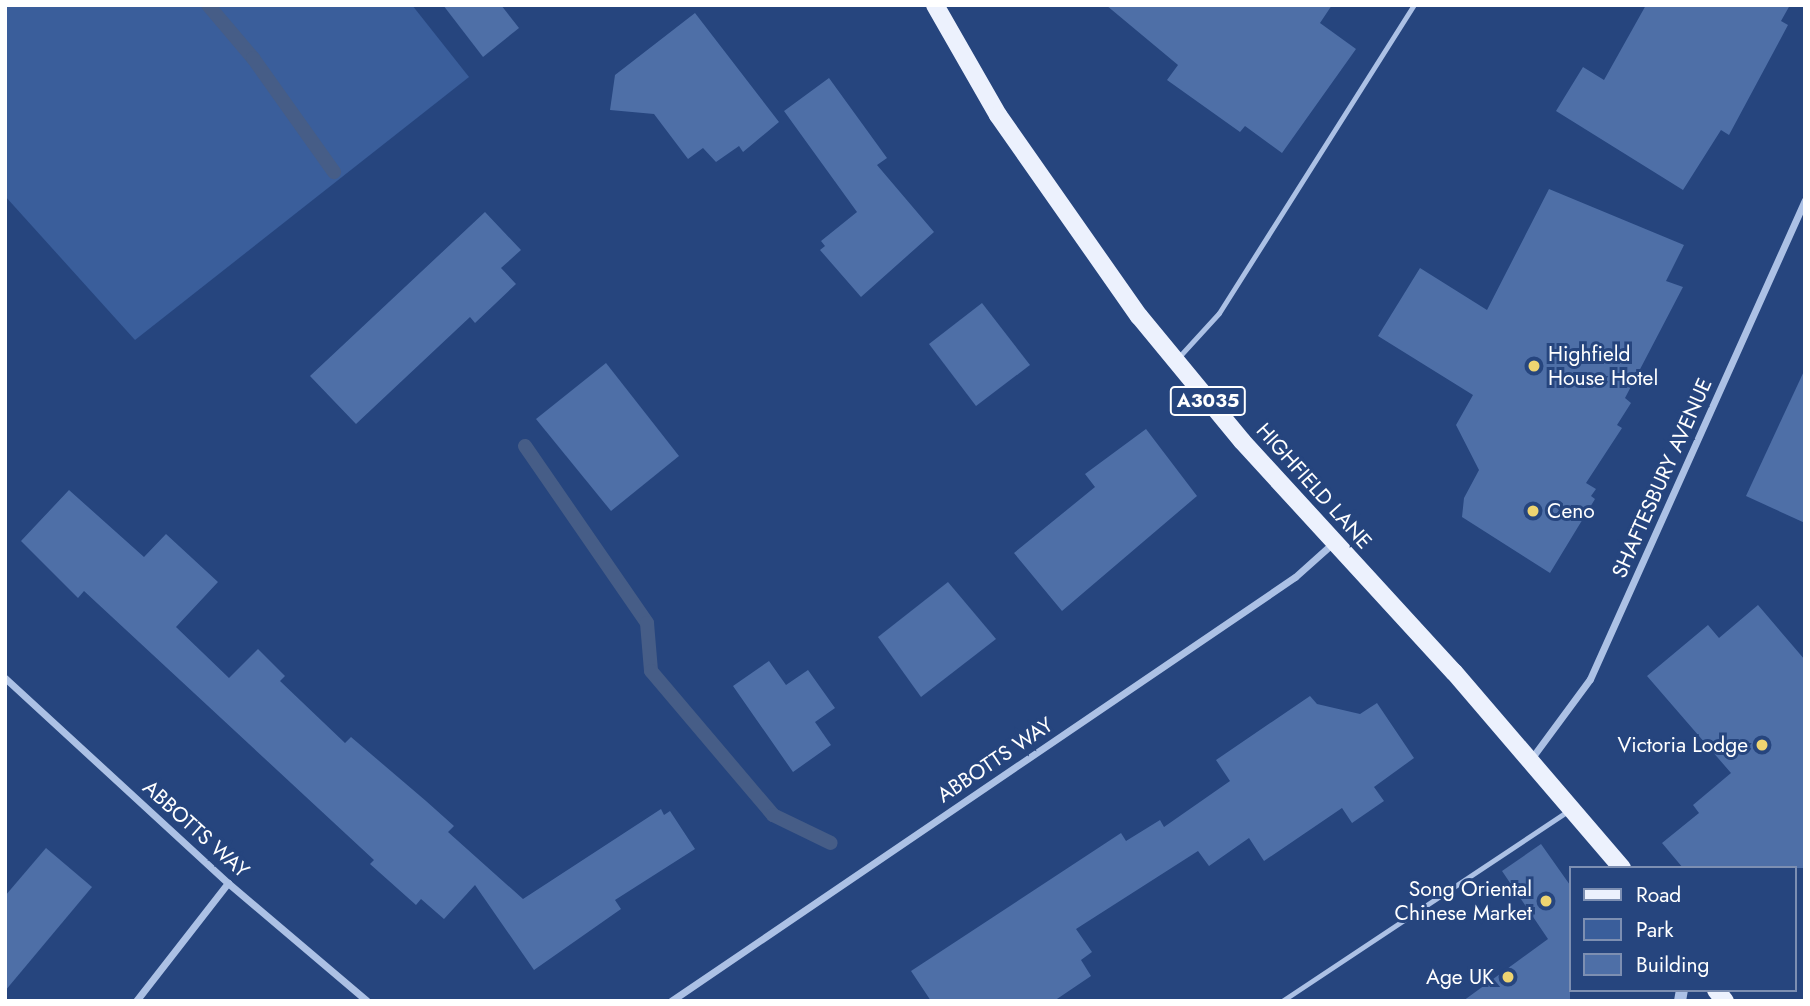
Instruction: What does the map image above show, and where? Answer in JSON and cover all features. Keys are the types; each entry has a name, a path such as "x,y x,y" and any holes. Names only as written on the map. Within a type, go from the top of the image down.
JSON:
{"main road":[{"name":"HIGHFIELD LANE","path":"935,5 998,115 1175,361 1334,542 1531,759 1620,866"}],"street":[{"name":"SHAFTESBURY AVENUE","path":"1531,759 1595,668 1805,200"},
{"name":"ABBOTTS WAY","path":"671,1001 1295,577 1334,542"},
{"name":"ABBOTTS WAY","path":"5,678 228,883 367,1001"},
{"path":"136,1001 228,883"}],"lane":[{"path":"1175,361 1219,313 1414,5"},
{"path":"1282,1001 1572,808"}],"green space":[{"path":"5,5 412,5 469,77 135,340 5,196"}],"building":[{"path":"443,5 501,5 519,28 483,57"},
{"path":"1106,5 1332,5 1320,23 1356,49 1282,153 1245,126 1240,132 1167,80 1178,65"},
{"path":"1646,5 1790,5 1781,21 1788,25 1729,135 1721,130 1683,190 1556,111 1583,67 1604,80"},
{"path":"695,13 779,122 743,152 739,146 716,162 703,148 688,159 654,114 610,110 615,75"},
{"path":"829,78 887,158 877,165 934,232 861,297 820,250 825,246 821,241 857,212 784,111"},
{"name":"Highfield House Hotel","path":"1549,189 1684,245 1666,281 1683,287 1625,398 1631,403 1617,425 1622,428 1586,483 1596,489 1591,496 1595,499 1550,573 1462,517 1464,498 1479,470 1456,425 1473,395 1378,336 1420,268 1487,310"},
{"path":"485,212 521,250 501,268 516,284 475,323 470,317 356,424 310,376"},
{"path":"982,303 1030,365 976,406 929,344"},
{"path":"606,363 679,456 611,511 536,419"},
{"path":"1805,369 1805,523 1746,496"},
{"path":"1146,429 1197,496 1062,611 1014,553 1095,487 1085,474"},
{"path":"69,490 144,557 166,534 218,582 176,627 229,678 258,649 285,676 280,681 345,743 351,737 426,801 454,826 448,832 523,899 661,809 664,815 670,811 695,849 615,900 621,909 534,970 475,885 444,919 421,899 416,905 370,864 374,860 84,591 78,598 21,541"},
{"path":"948,582 996,639 921,697 878,637"},
{"name":"Victoria Lodge","path":"1758,605 1805,660 1805,868 1681,866 1662,843 1699,813 1693,805 1731,773 1647,676 1708,625 1719,638"},
{"path":"769,661 786,685 808,670 835,708 815,722 831,745 793,772 733,686"},
{"path":"1310,696 1317,704 1360,714 1377,703 1414,758 1374,787 1384,801 1352,823 1342,808 1264,861 1249,838 1209,866 1198,851 1076,929 1092,952 1081,960 1091,976 1054,1001 931,1001 911,971 1121,833 1126,841 1160,820 1164,827 1230,781 1216,760"},
{"path":"1541,844 1568,882 1570,1001 1463,1001 1548,939 1502,871"},
{"path":"46,848 92,887 5,991 5,896"}],"waterway":[{"path":"208,5 253,58 334,172"},
{"path":"525,446 647,623 651,671 773,815 831,843"}],"place":[{"name":"Highfield House Hotel","path":"1534,366"},
{"name":"Ceno","path":"1533,511"},
{"name":"Victoria Lodge","path":"1762,745"},
{"name":"Song Oriental Chinese Market","path":"1546,901"},
{"name":"Age UK","path":"1508,977"}]}
